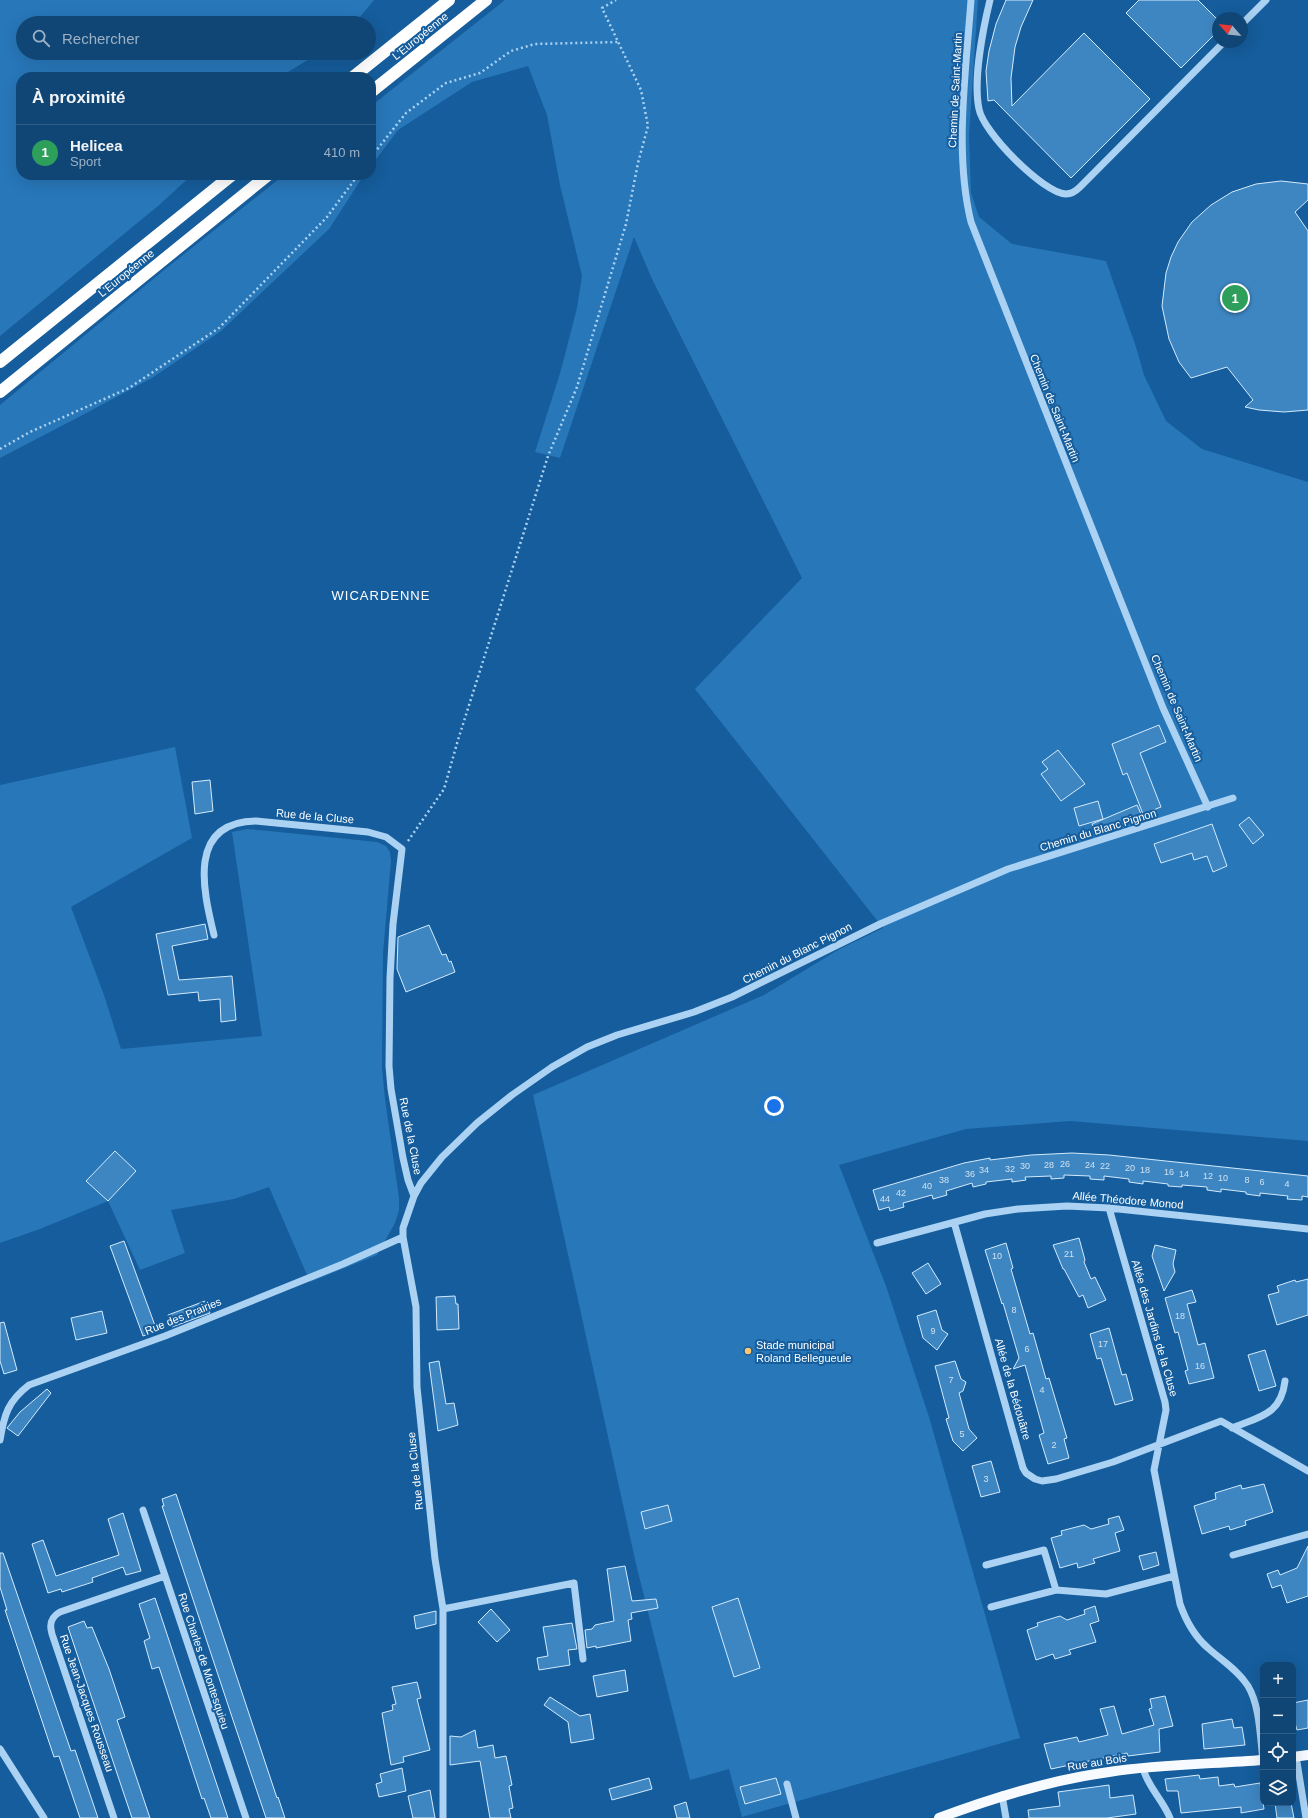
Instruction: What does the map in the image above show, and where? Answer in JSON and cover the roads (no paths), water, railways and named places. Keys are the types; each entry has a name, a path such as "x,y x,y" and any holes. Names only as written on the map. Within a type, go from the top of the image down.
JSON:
{"highway":[{"name":"L'Européenne","path":"376,59 449,0"},
{"name":"L'Européenne","path":"376,88 486,0"},
{"name":"L'Européenne","path":"359,72 374,60"},
{"name":"L'Européenne","path":"0,362 226,180"},
{"name":"L'Européenne","path":"0,392 262,180"}],"main road":[{"path":"1296,1757 1308,1755"},
{"name":"Rue au Bois","path":"940,1818 1002,1795 1082,1776 1143,1768 1260,1760"}],"street":[{"name":"Chemin de Saint-Martin","path":"971,0 963,152 966,201 971,222 1163,708 1208,807"},
{"path":"990,0 979,74 978,99 980,114 992,135 1035,177 1050,188 1064,194 1069,194 1080,187 1218,48"},
{"path":"1248,18 1266,0"},
{"name":"Chemin du Blanc Pignon","path":"414,1196 421,1183 442,1158 482,1120 534,1079 587,1047 617,1035 694,1012 732,998 886,921 1008,869 1233,798"},
{"name":"Rue de la Cluse","path":"214,935 206,901 205,857 209,844 216,834 235,823 256,821 368,832 386,837 402,849 393,924 390,978 389,1066 391,1094 403,1158 408,1180 414,1196 403,1228 403,1237 414,1295 417,1326 417,1387 436,1569 443,1609 443,1818"},
{"name":"Allée Théodore Monod","path":"877,1243 985,1214 1067,1206 1110,1208 1308,1229"},
{"name":"Allée des Jardins de la Cluse","path":"1110,1208 1165,1402 1166,1410 1154,1463 1155,1478 1180,1604 1192,1629 1202,1643 1238,1674 1251,1692 1256,1711 1260,1739"},
{"name":"Allée de la Bédouâtre","path":"954,1222 1023,1468 1026,1473 1035,1479 1049,1480 1113,1462 1159,1443 1221,1421 1232,1428"},
{"name":"Rue des Prairies","path":"0,1440 7,1408 14,1398 29,1385 165,1336 343,1264 403,1237"},
{"path":"1232,1428 1272,1412 1280,1401 1285,1381"},
{"path":"1232,1428 1308,1471"},
{"name":"Rue Charles de Montesquieu","path":"143,1510 246,1818"},
{"path":"1233,1555 1308,1534"},
{"path":"986,1565 1044,1550 1056,1590"},
{"name":"Rue Jean-Jacques Rousseau","path":"114,1818 52,1634 50,1624 52,1619 60,1612 165,1576"},
{"path":"991,1607 1056,1590 1106,1594 1174,1576"},
{"path":"443,1609 574,1583 583,1659"},
{"path":"0,1749 44,1818"},
{"path":"1296,1767 1306,1818"},
{"path":"1143,1768 1147,1779 1161,1800 1170,1818"},
{"path":"787,1784 796,1818"},
{"path":"1002,1795 1006,1818"}],"place":[{"name":"Helicea","path":"1235,298"},
{"name":"Stade municipal Roland Bellegueule","path":"748,1351"}],"district":[{"name":"WICARDENNE","path":"381,595"}]}
